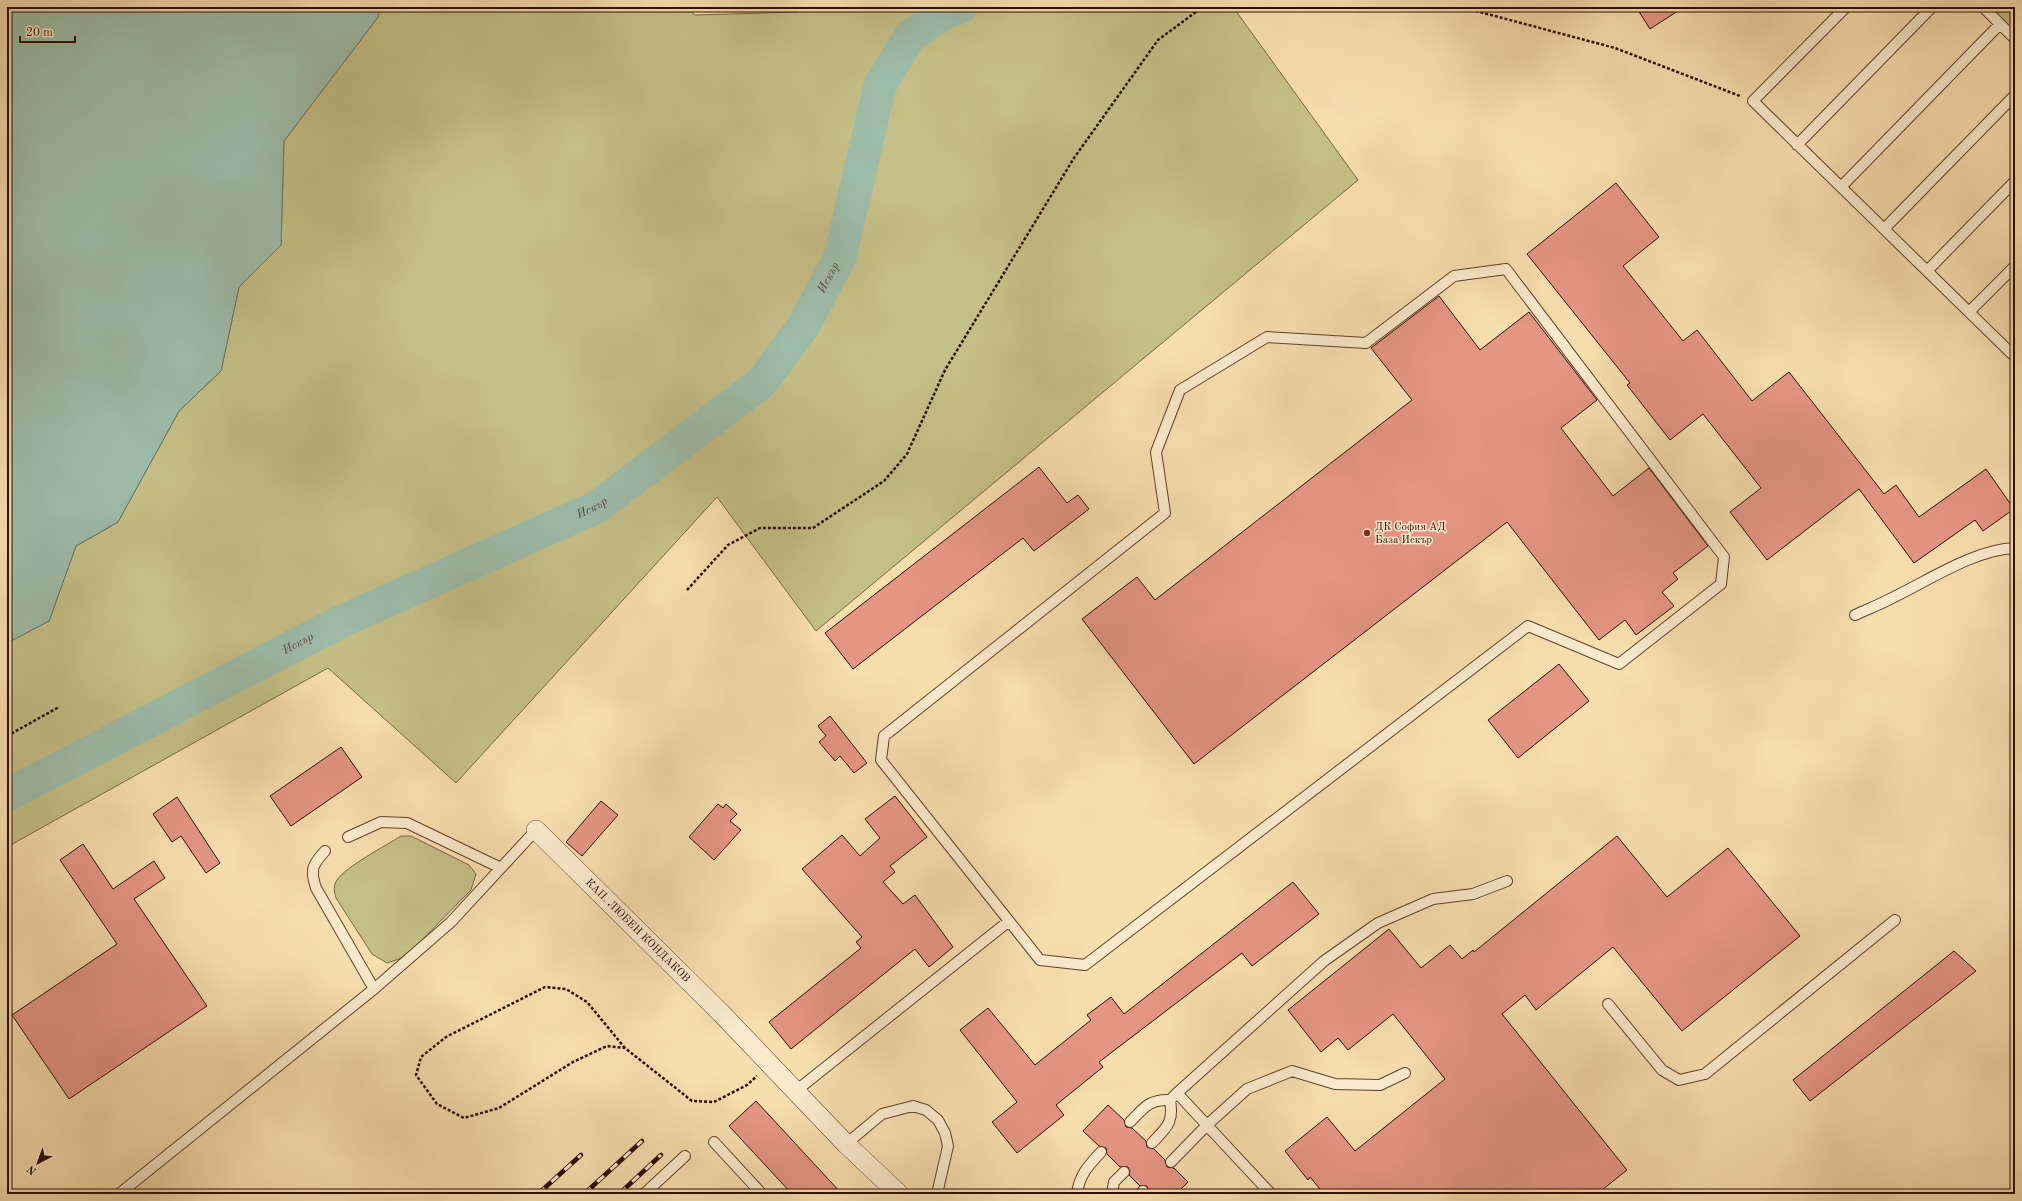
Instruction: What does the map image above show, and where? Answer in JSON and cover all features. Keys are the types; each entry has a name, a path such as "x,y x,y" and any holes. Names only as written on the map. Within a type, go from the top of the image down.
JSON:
{"street":[{"name":"КАП. ЛЮБЕН КОНДАКОВ","path":"536,830 796,1090 846,1144 899,1194"}],"lane":[{"path":"1846,7 1753,102 2013,355 2015,352"},
{"path":"1797,145 1932,7"},
{"path":"1983,7 2015,39"},
{"path":"1841,187 2000,24"},
{"path":"1884,229 2015,95"},
{"path":"1927,271 2015,181"},
{"path":"1969,312 2015,266"},
{"path":"1506,268 1724,557 1721,584 1619,664 1528,626 1085,965 1040,960 1009,921 881,760 884,736 1165,513 1156,452 1180,390 1267,336 1366,343 1454,276 1506,268"},
{"path":"1855,615 1894,597 1936,574 2000,549 2015,548"},
{"path":"348,837 382,822 407,823 501,868"},
{"name":"КАП. ЛЮБЕН КОНДАКОВ","path":"119,1194 374,989 451,922 536,830"},
{"path":"325,851 314,863 312,876 316,888 374,989"},
{"path":"1130,1122 1146,1106 1157,1100 1174,1097 1324,961 1378,923 1432,899 1473,894 1507,881"},
{"path":"1608,1004 1662,1070 1679,1080 1705,1074 1895,920"},
{"path":"796,1090 1009,921"},
{"path":"1171,1162 1206,1125 1247,1089 1292,1071 1335,1084 1380,1085 1405,1073"},
{"path":"1174,1097 1206,1125 1271,1194"},
{"path":"1152,1143 1166,1127 1172,1116 1174,1097"},
{"path":"846,1144 882,1114 913,1106 926,1110 938,1120 945,1133 948,1146 937,1194"},
{"path":"714,1142 762,1194"},
{"path":"1077,1194 1078,1182 1084,1170 1101,1152"},
{"path":"644,1194 685,1156"},
{"path":"1112,1194 1114,1182 1124,1172"}],"path":[{"path":"687,590 728,546 760,528 813,528 884,482 907,454 945,370 1074,158 1158,40 1200,9 1207,7"},
{"path":"1461,7 1615,48 1753,102"},
{"path":"7,736 59,707"},
{"path":"624,1048 607,1046 573,1062 499,1108 464,1118 437,1104 416,1075 421,1057 446,1036 545,987 566,989 587,1002 624,1048 692,1101 714,1102 747,1085 771,1065"}],"shaded area":[{"path":"7,7 380,7 378,17 284,141 281,245 239,287 221,371 179,411 118,522 76,546 49,621 7,643"},
{"path":"380,7 685,7 695,15 798,12 804,7 1233,7 1358,180 816,631 717,497 456,783 328,668 7,847 7,643 49,621 76,546 118,522 179,411 221,371 239,287 281,245 284,141 378,17"},
{"path":"1983,7 2015,7 2015,39"},
{"path":"401,836 411,836 469,865 476,874 471,890 413,949 399,959 387,963 372,954 336,898 334,886 341,875 348,869"}],"building":[{"path":"1636,7 1684,7 1650,29"},
{"path":"1616,183 1659,237 1623,266 1683,341 1697,330 1752,401 1789,372 1884,494 1896,485 1919,517 1986,469 2014,509 1983,531 1975,520 1914,563 1859,489 1767,560 1730,512 1761,488 1703,414 1670,440 1627,385 1630,383 1527,254"},
{"name":"ДК София АД База Искър","path":"1439,296 1480,350 1529,312 1597,400 1561,428 1613,496 1649,468 1708,546 1673,573 1678,579 1662,592 1674,606 1636,635 1625,620 1599,640 1507,522 1194,764 1082,619 1137,577 1155,600 1412,400 1371,348"},
{"path":"1039,467 1067,503 1078,495 1089,509 1034,551 1023,538 853,669 825,633"},
{"path":"1559,664 1589,701 1518,758 1488,720"},
{"path":"830,716 867,763 854,773 840,756 835,761 819,742 826,736 818,726"},
{"path":"341,747 362,777 291,826 270,796"},
{"path":"895,796 927,837 890,866 895,872 883,882 903,904 915,895 953,947 929,967 915,949 791,1049 769,1022 861,948 856,942 862,937 802,869 842,835 860,856 880,838 865,819"},
{"path":"177,797 220,863 206,873 181,836 172,842 153,814"},
{"path":"601,801 618,815 582,856 566,842"},
{"path":"718,804 723,808 726,804 737,814 730,821 741,830 714,860 689,837"},
{"path":"1617,836 1667,897 1728,848 1800,936 1682,1031 1613,947 1536,1010 1525,995 1502,1014 1627,1170 1597,1194 1324,1194 1310,1177 1308,1180 1285,1151 1327,1117 1355,1151 1445,1079 1393,1014 1348,1050 1338,1038 1321,1052 1288,1010 1389,929 1421,968 1450,945 1462,959 1473,950 1474,952"},
{"path":"83,844 113,889 154,861 165,878 134,899 207,1006 69,1099 12,1015 117,944 60,860"},
{"path":"1293,882 1319,914 1252,966 1242,953 1099,1062 1103,1067 1056,1105 1064,1115 1017,1153 992,1122 1017,1102 960,1030 988,1008 1035,1065 1091,1020 1087,1015 1111,997 1124,1014"},
{"path":"1954,951 1976,971 1810,1101 1793,1080"},
{"path":"756,1101 842,1194 792,1194 729,1126"},
{"path":"1108,1105 1124,1120 1126,1127 1132,1128 1146,1141 1147,1147 1154,1149 1165,1160 1167,1167 1174,1168 1188,1182 1176,1194 1149,1194 1147,1186 1140,1186 1129,1175 1130,1171 1128,1167 1120,1167 1107,1154 1106,1148 1099,1146 1083,1131"}],"waterway":[{"name":"Искър","path":"7,795 342,621 597,507 762,382 804,325 840,257 880,85 910,36 944,13 961,7"}],"railway":[{"path":"584,1194 642,1141"},
{"path":"538,1194 581,1155"},
{"path":"619,1194 661,1155"}],"place":[{"name":"ДК София АД База Искър","path":"1367,533"}]}
